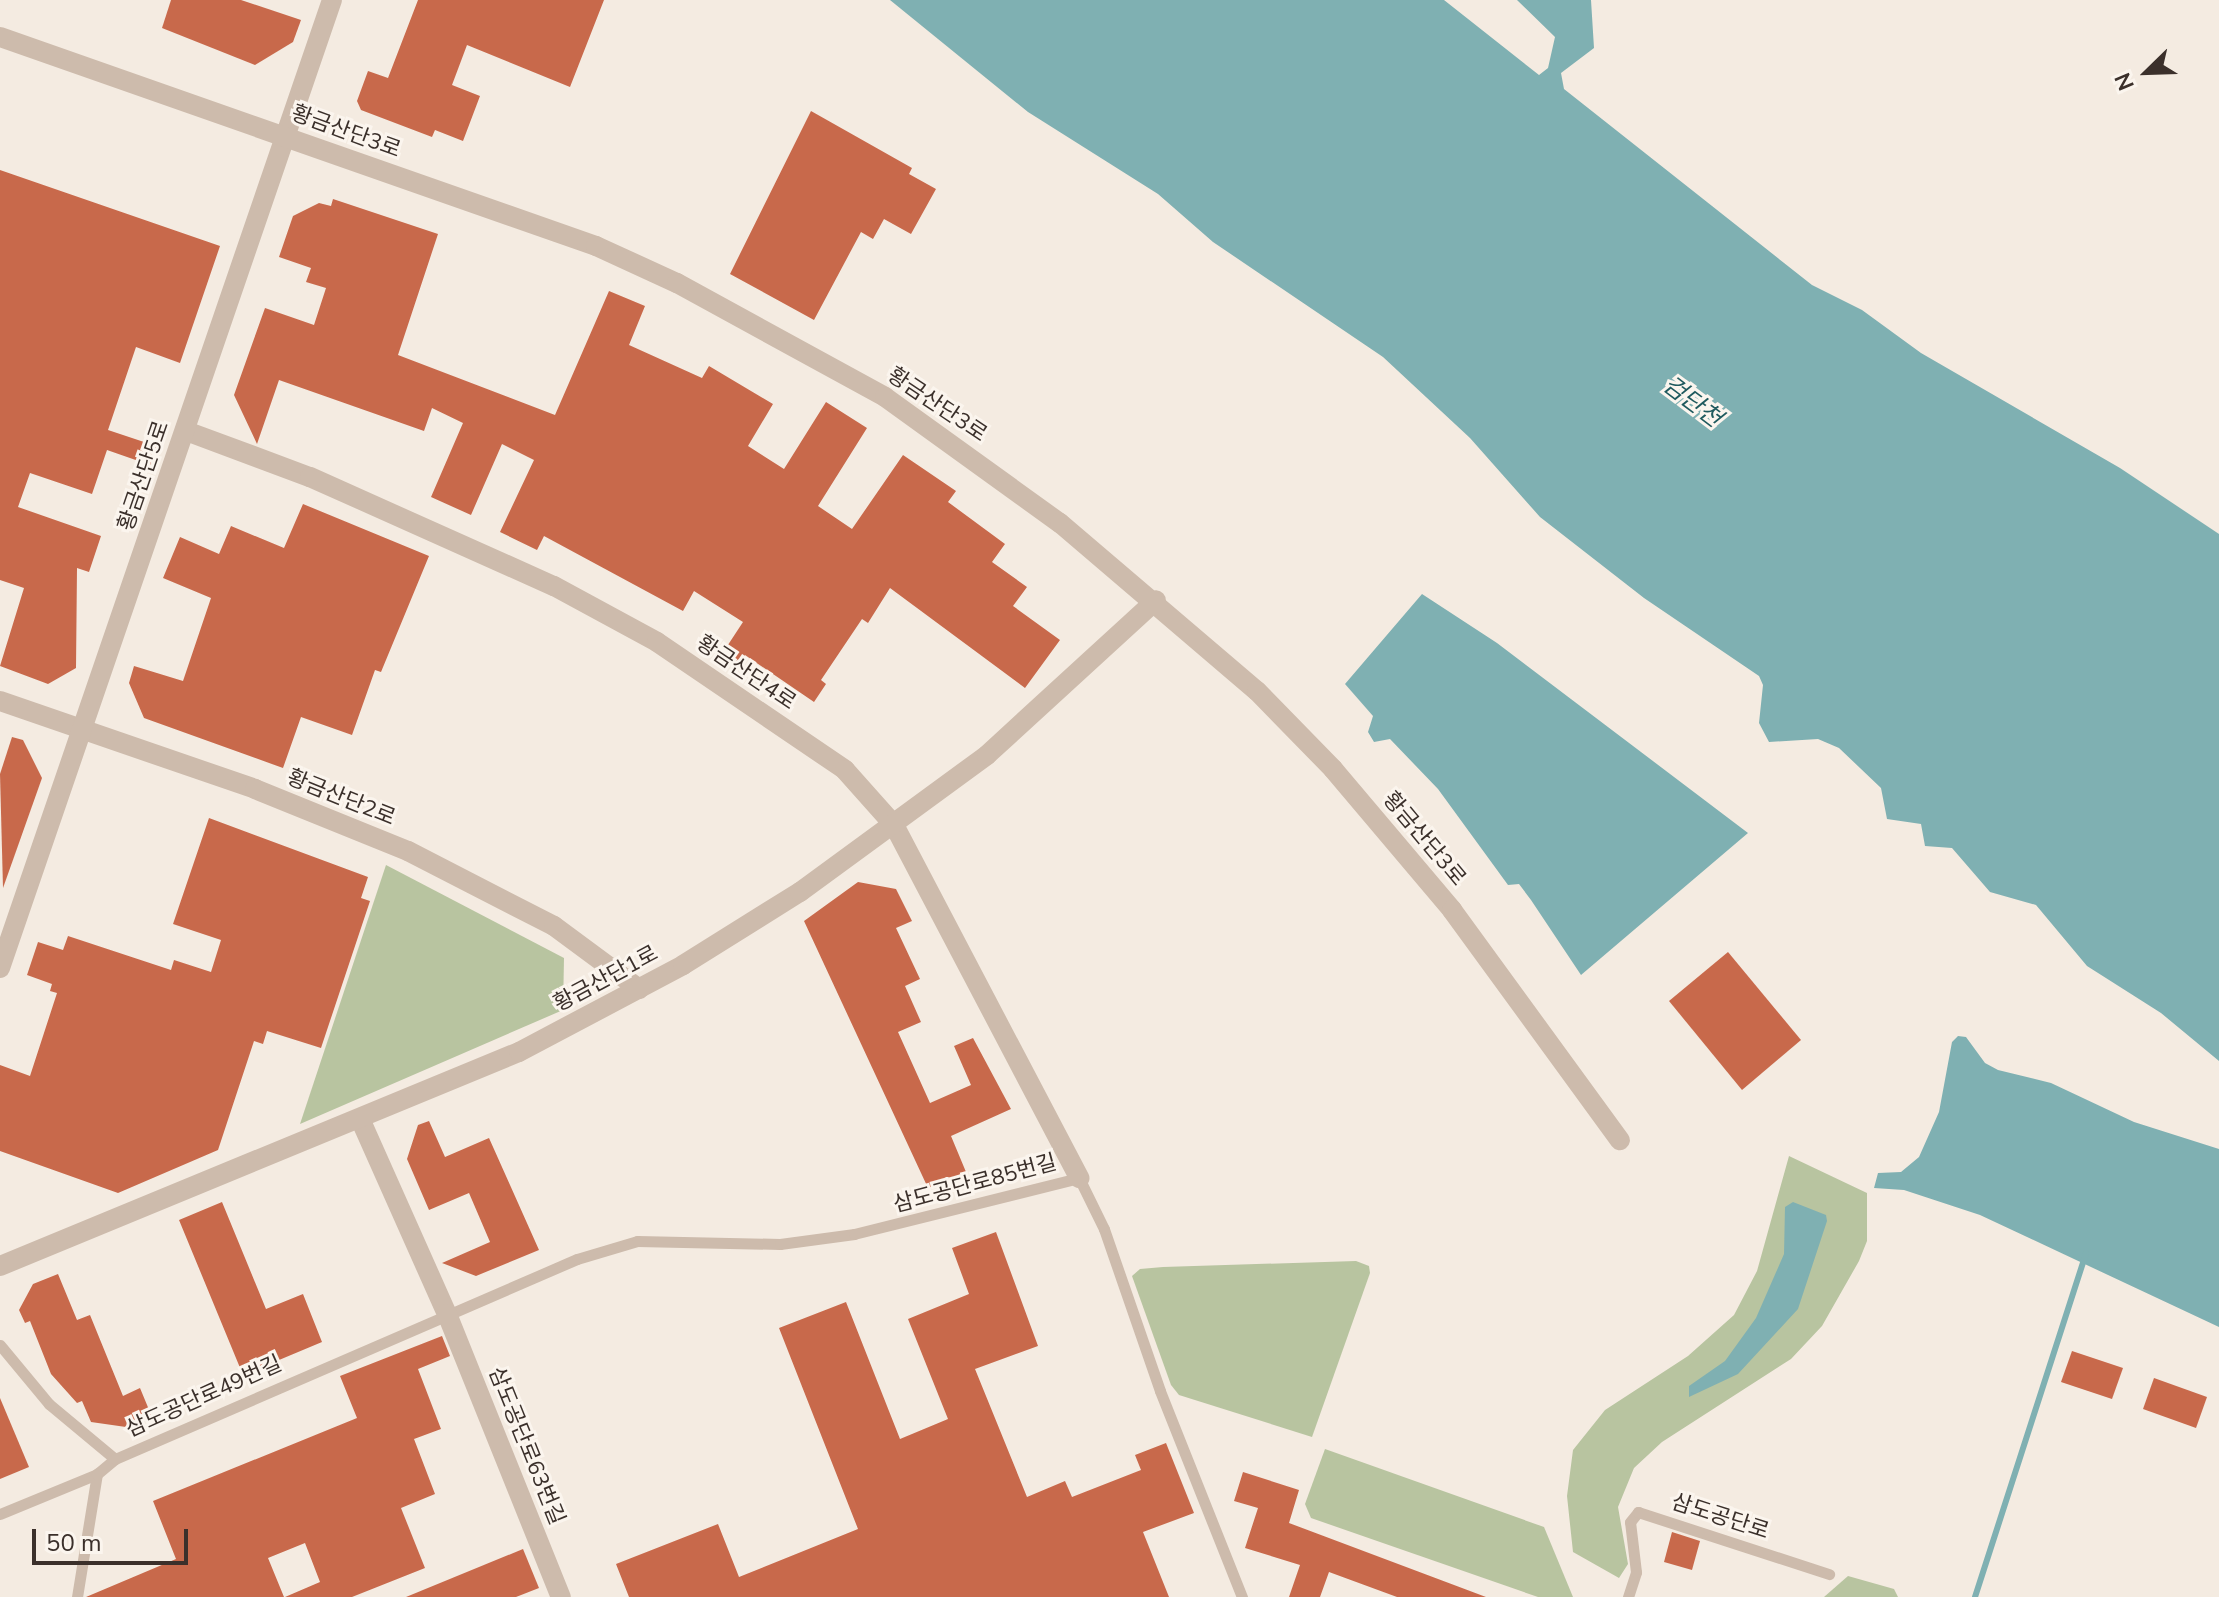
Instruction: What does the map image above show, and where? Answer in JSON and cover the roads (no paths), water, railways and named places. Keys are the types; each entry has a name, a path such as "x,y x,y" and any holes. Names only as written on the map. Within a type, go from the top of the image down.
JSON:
{"street":[{"name":"황금산단5로","path":"0,968 332,0"},
{"name":"황금산단3로","path":"0,37 596,246 777,336 885,397 1048,514 1156,600 1257,691 1395,841 1620,1140"},
{"name":"황금산단4로","path":"186,431 406,517 609,615 845,770 894,825 1079,1178"},
{"name":"황금산단1로","path":"0,1266 361,1121 519,1052 639,989 800,892 894,825 987,755 1156,600"},
{"name":"황금산단2로","path":"0,701 255,789 408,851 554,926 639,989"},
{"name":"삼도공단로63번길","path":"361,1121 447,1314 561,1597"}],"lane":[{"name":"삼도공단로85번길","path":"447,1314 614,1246 655,1240 755,1245 816,1240 901,1225 1079,1178 1104,1229 1160,1391 1242,1597"},
{"name":"삼도공단로49번길","path":"0,1514 97,1474 115,1459 447,1314"},
{"path":"0,1345 49,1404 115,1459"},
{"path":"77,1597 97,1474"},
{"name":"삼도공단로","path":"1628,1597 1636,1572 1630,1522 1638,1512 1829,1574"}],"water":[{"name":"검단천","path":"890,0 1444,0 1539,75 1548,68 1555,37 1517,0 1591,0 1594,48 1561,73 1564,89 1812,285 1862,310 1921,353 2120,468 2219,534 2219,1061 2161,1013 2087,966 2036,905 1990,892 1952,848 1925,846 1921,824 1887,819 1881,788 1839,748 1818,739 1769,742 1759,723 1763,685 1759,676 1644,598 1540,517 1470,438 1383,357 1213,242 1158,194 1028,112"},
{"path":"1422,594 1497,643 1748,833 1581,975 1519,884 1508,885 1438,789 1390,739 1374,742 1368,732 1373,716 1345,684"},
{"path":"1958,1036 1966,1037 1985,1063 1998,1070 2051,1083 2134,1122 2219,1149 2219,1327 1980,1215 1904,1190 1874,1188 1878,1173 1901,1172 1919,1157 1939,1112 1952,1042"},
{"path":"1793,1202 1826,1215 1827,1221 1798,1309 1738,1374 1689,1397 1689,1386 1725,1361 1756,1318 1784,1254 1785,1207"}],"waterway":[{"path":"1975,1597 2086,1254"}]}
